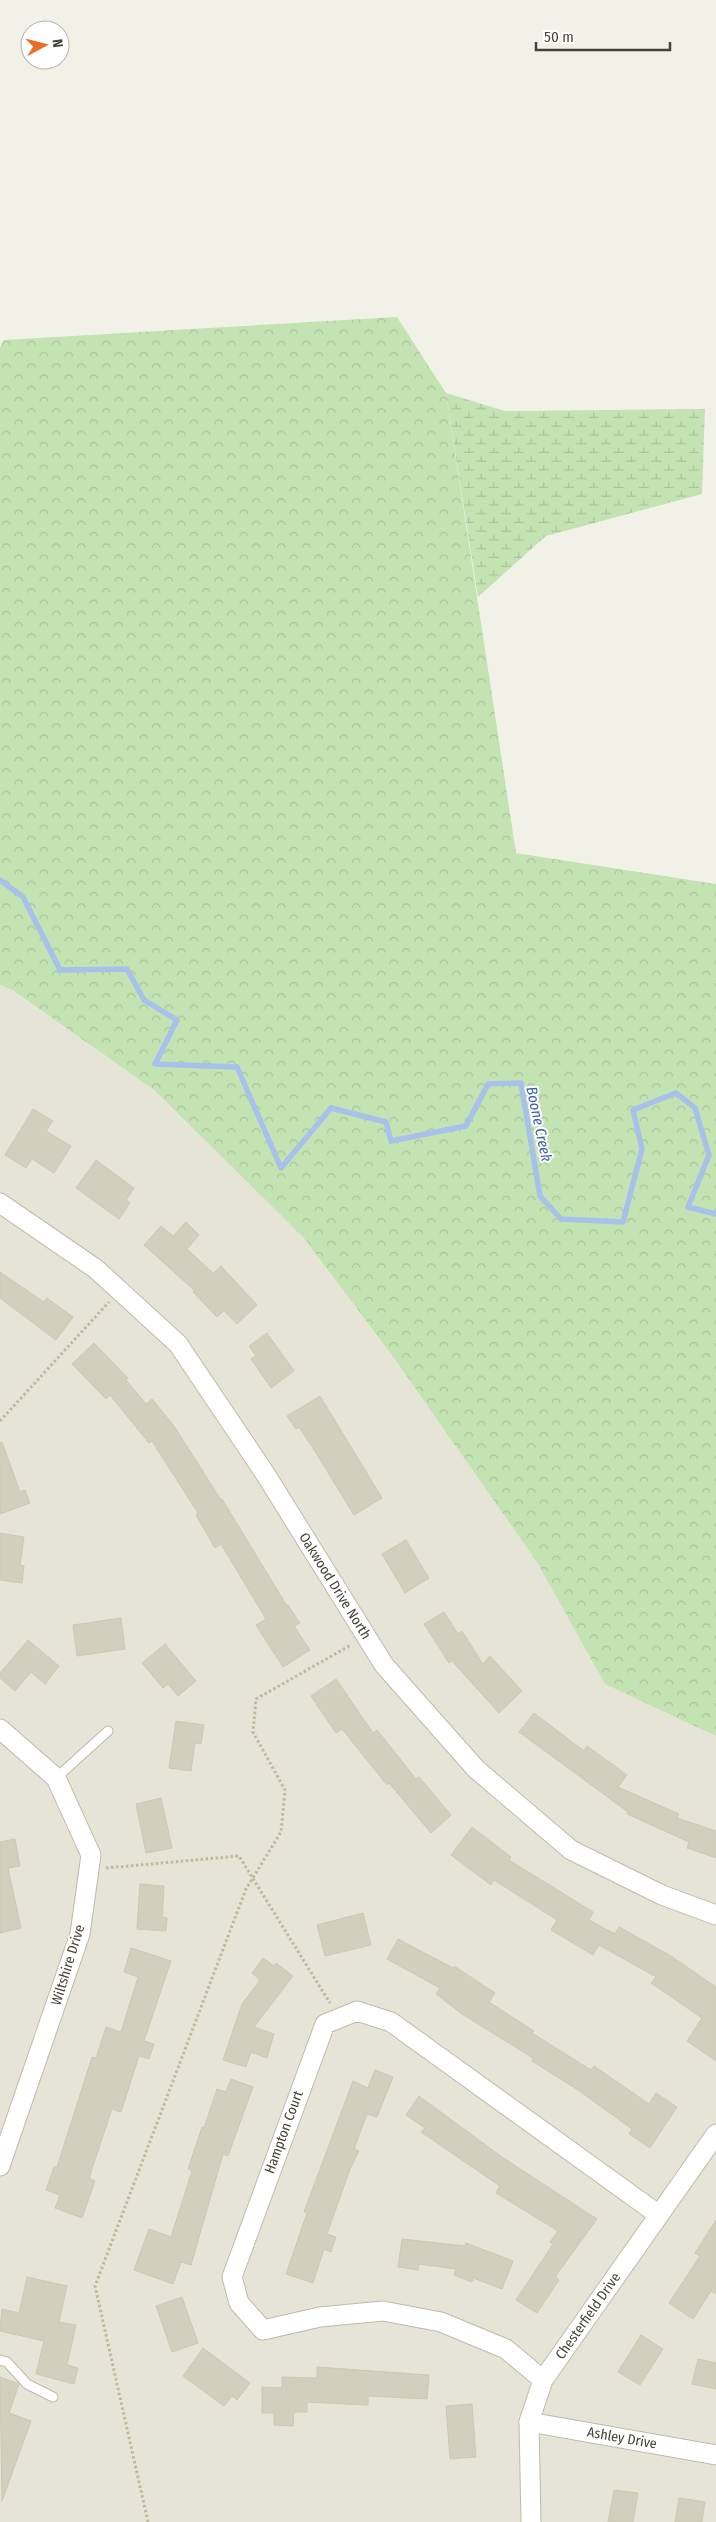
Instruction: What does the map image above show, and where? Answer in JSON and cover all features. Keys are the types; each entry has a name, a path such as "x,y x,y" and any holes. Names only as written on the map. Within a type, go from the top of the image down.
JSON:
{"street":[{"name":"Oakwood Drive North","path":"0,1203 96,1269 178,1344 266,1476 384,1665 476,1769 571,1850 662,1895 716,1915"},
{"name":"Wiltshire Drive","path":"0,1729 56,1778 91,1854 80,1934 0,2166"},
{"name":"Hampton Court","path":"543,2380 506,2350 441,2322 383,2312 320,2317 262,2330 239,2303 232,2276 325,2024 357,2011 391,2022 658,2215"},
{"name":"Chesterfield Drive","path":"531,2522 529,2422 543,2380 716,2134"},
{"name":"Ashley Drive","path":"529,2422 716,2455"}],"lane":[{"path":"56,1778 108,1731"},
{"path":"0,2360 7,2362 27,2384 54,2398"}],"path":[{"path":"0,1421 119,1290"},
{"path":"148,2522 95,2286 246,1889 281,1832 285,1790 253,1732 256,1699 366,1636"},
{"path":"89,1870 239,1856 339,2018"}],"shaded area":[{"path":"0,985 11,990 154,1090 303,1237 394,1358 716,1641 716,2522 0,2522"}],"green space":[{"path":"397,317 446,393 516,853 716,884 716,1736 605,1684 537,1562 394,1358 303,1237 154,1090 12,990 0,985 0,347 4,340"},
{"path":"446,393 505,411 705,409 702,494 546,536 478,597"}],"building":[{"path":"33,1109 53,1121 46,1131 71,1146 54,1173 32,1159 26,1168 5,1155"},
{"path":"96,1160 134,1188 126,1200 130,1203 119,1219 76,1188"},
{"path":"186,1222 199,1235 187,1249 213,1273 221,1266 257,1305 237,1324 224,1311 217,1317 193,1292 195,1291 144,1245 161,1226 173,1236"},
{"path":"0,1272 44,1302 47,1298 73,1317 56,1340 0,1298"},
{"path":"267,1333 294,1371 271,1388 251,1359 256,1356 249,1346"},
{"path":"94,1343 128,1378 126,1380 146,1404 152,1399 174,1426 222,1499 287,1606 300,1623 294,1626 310,1650 283,1667 256,1625 266,1619 221,1544 215,1548 196,1515 198,1513 152,1441 149,1443 110,1395 106,1399 72,1364"},
{"path":"320,1396 382,1498 354,1515 299,1427 296,1429 287,1416"},
{"path":"2,1442 20,1492 25,1490 30,1503 0,1514 0,1443"},
{"path":"0,1533 24,1537 20,1565 24,1566 22,1583 0,1580"},
{"path":"406,1540 429,1578 405,1593 382,1554"},
{"path":"444,1612 458,1634 462,1631 483,1664 490,1656 522,1691 499,1713 452,1661 449,1663 424,1624"},
{"path":"121,1618 125,1649 77,1656 73,1625"},
{"path":"28,1640 59,1666 45,1684 31,1672 15,1691 0,1678 0,1673"},
{"path":"165,1644 196,1681 178,1696 168,1684 163,1688 142,1663"},
{"path":"336,1679 373,1733 377,1730 416,1779 419,1777 451,1815 431,1833 389,1783 387,1785 342,1729 336,1733 311,1696"},
{"path":"534,1713 584,1751 587,1746 627,1775 618,1787 679,1814 677,1818 716,1831 716,1858 687,1848 689,1842 627,1814 628,1812 519,1732"},
{"path":"176,1721 204,1725 201,1744 195,1743 191,1771 169,1768"},
{"path":"161,1798 172,1848 146,1853 136,1804"},
{"path":"472,1827 511,1857 509,1860 593,1912 589,1920 615,1934 619,1927 671,1956 716,1987 716,2061 687,2041 702,2018 651,1983 656,1977 599,1945 593,1955 551,1930 557,1920 494,1880 491,1885 451,1855"},
{"path":"15,1839 20,1866 8,1868 21,1928 0,1933 0,1842"},
{"path":"140,1884 164,1886 162,1917 167,1918 166,1931 137,1929"},
{"path":"363,1913 371,1945 325,1956 317,1925"},
{"path":"398,1939 453,1968 454,1966 495,1993 489,2002 534,2031 532,2033 591,2070 594,2066 649,2104 656,2093 677,2107 650,2148 629,2134 632,2129 578,2090 532,2061 533,2058 462,2014 436,1994 440,1988 387,1959"},
{"path":"131,1948 171,1961 144,2041 154,2044 149,2059 139,2056 121,2112 112,2109 89,2178 95,2181 82,2218 55,2208 60,2195 46,2190 54,2167 57,2167 92,2057 96,2058 106,2027 121,2032 138,1977 124,1972"},
{"path":"263,1958 274,1966 276,1963 293,1976 254,2027 274,2034 267,2058 251,2052 246,2067 223,2060 242,2004 260,1980 252,1973"},
{"path":"375,2070 393,2077 377,2117 367,2114 354,2149 359,2151 350,2169 327,2234 336,2237 331,2252 324,2249 313,2283 286,2274 307,2213 304,2212 353,2081 368,2088"},
{"path":"231,2079 253,2087 228,2156 223,2154 191,2265 181,2262 173,2284 134,2270 149,2229 171,2237 192,2171 188,2169 202,2127 204,2128 217,2089 226,2092"},
{"path":"419,2096 502,2157 597,2219 555,2277 559,2280 537,2313 516,2300 553,2244 550,2242 558,2231 496,2193 500,2186 421,2132 425,2128 406,2115"},
{"path":"716,2220 716,2294 711,2291 693,2319 669,2303 700,2256 695,2253"},
{"path":"402,2239 465,2246 466,2243 513,2261 502,2289 473,2278 472,2282 454,2275 456,2269 419,2264 418,2270 398,2267"},
{"path":"27,2277 67,2286 59,2322 76,2325 67,2365 78,2368 74,2384 36,2374 44,2341 0,2331 2,2309 19,2313"},
{"path":"182,2297 198,2343 172,2352 156,2306"},
{"path":"641,2335 663,2349 640,2385 618,2372"},
{"path":"203,2348 250,2383 237,2400 232,2396 224,2406 183,2376"},
{"path":"698,2359 716,2363 716,2389 692,2384"},
{"path":"317,2367 429,2375 427,2399 368,2396 368,2405 307,2402 307,2412 294,2412 293,2426 274,2425 274,2413 262,2413 262,2387 282,2388 282,2377 317,2378"},
{"path":"0,2377 19,2384 9,2413 31,2421 2,2501"},
{"path":"472,2404 476,2457 450,2459 446,2406"},
{"path":"614,2490 638,2493 633,2522 608,2522"},
{"path":"679,2498 705,2502 702,2522 675,2522"}],"waterway":[{"name":"Boone Creek","path":"0,880 23,897 60,970 127,969 144,1000 177,1020 155,1064 237,1067 281,1168 331,1108 386,1122 391,1141 466,1126 488,1084 521,1083 540,1196 561,1219 623,1222 642,1149 633,1110 676,1093 695,1108 709,1155 688,1207 716,1214"}]}
